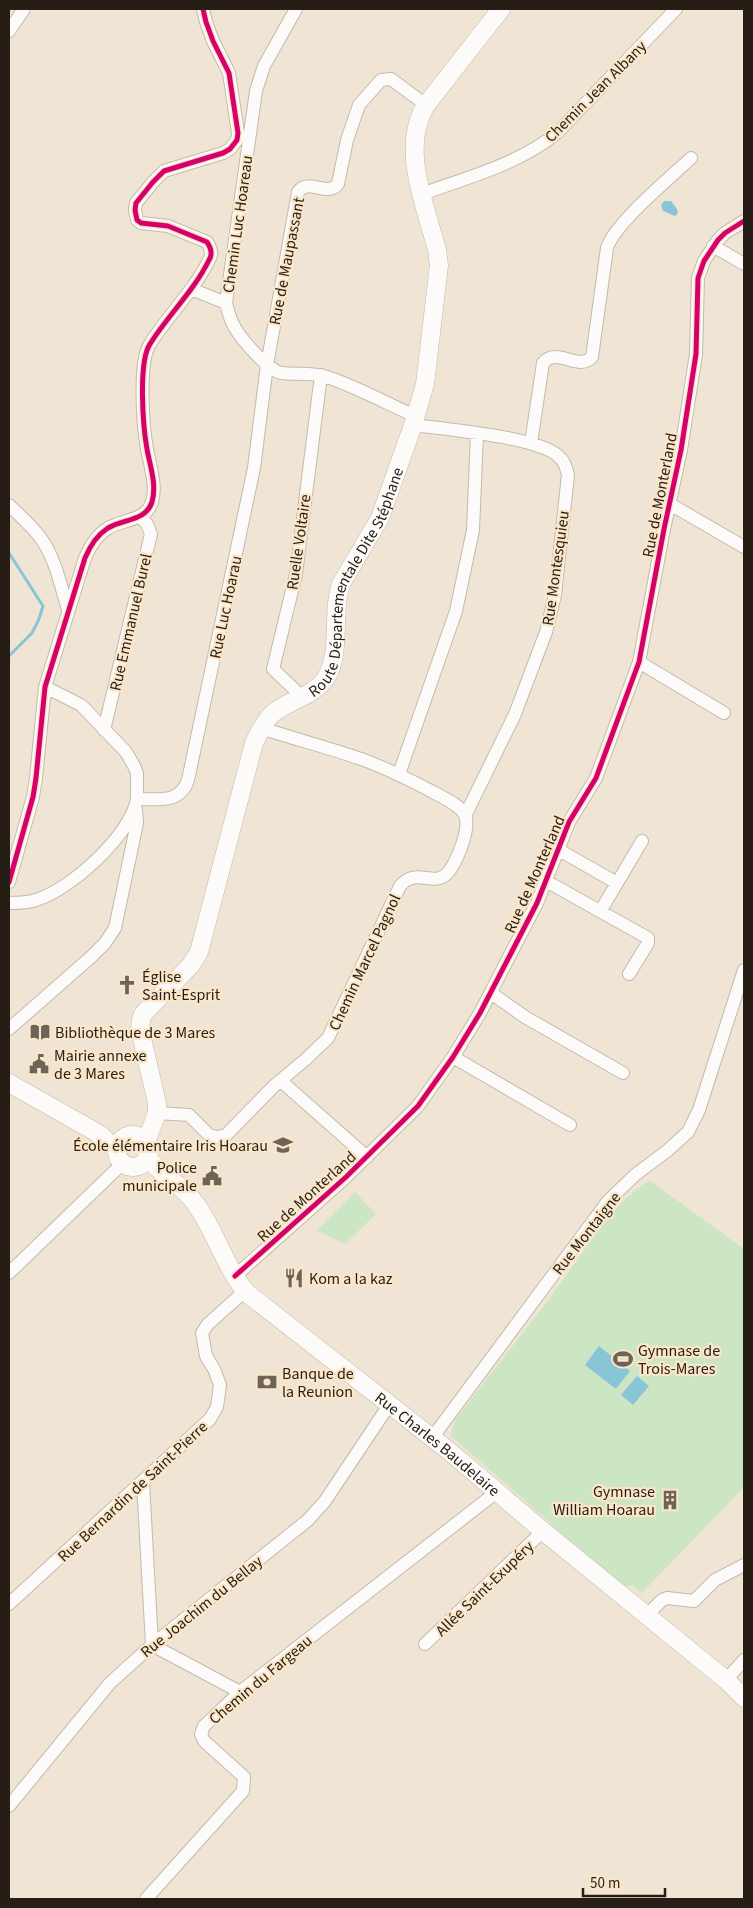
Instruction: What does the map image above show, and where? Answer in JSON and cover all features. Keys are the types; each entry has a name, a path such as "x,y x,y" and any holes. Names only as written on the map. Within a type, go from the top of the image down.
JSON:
{"main road":[{"name":"Route Départementale Dite Stéphane","path":"140,1146 157,1103 140,1030 143,1014 191,965 199,952 254,743 261,728 274,713 315,690 325,679 330,668 334,656 336,606 339,590 380,518 425,384 439,264 414,155 419,117 426,105 501,9"},
{"name":"Rue Charles Baudelaire","path":"9,1083 101,1135 140,1146 195,1202 234,1276 245,1291 498,1490 544,1531 726,1680 744,1698"}],"street":[{"path":"9,31 24,9"},
{"path":"9,882 33,798 45,687 68,609 90,546 107,529 140,517 147,512 151,505 154,488 144,416 144,364 148,346 191,289 210,259 211,252 207,242 168,226 141,223 137,220 136,203 164,171 223,153 230,149 237,140 238,133 229,73 214,42 203,9"},
{"name":"Chemin Luc Hoareau","path":"296,9 264,66 256,91 226,302 235,329 274,371 322,375 414,420"},
{"name":"Chemin Jean Albany","path":"422,194 495,168 544,144 558,132 676,9"},
{"name":"Rue de Maupassant","path":"267,365 300,188 308,186 330,190 338,184 354,116 359,105 381,80 391,79 426,105"},
{"path":"531,443 543,363 553,357 583,362 590,361 592,358 607,248 611,238 634,212 691,158"},
{"name":"Rue de Monterland","path":"234,1276 367,1157 418,1106 453,1057 491,994 537,903 569,822 596,778 639,662 681,450 696,354 698,278 704,261 713,246 725,233 744,221"},
{"path":"713,246 744,264"},
{"path":"191,289 226,302"},
{"name":"Rue Luc Hoarau","path":"136,803 176,796 184,790 188,780 251,485 267,365"},
{"name":"Ruelle Voltaire","path":"299,699 294,690 273,670 296,574 322,375"},
{"name":"Rue Montesquieu","path":"414,420 477,434 531,443 552,451 559,456 568,475 551,615 532,672 515,714 465,816"},
{"path":"399,774 456,611 473,530 477,434"},
{"path":"670,504 744,547"},
{"path":"9,505 33,528 44,543 52,560 68,609"},
{"name":"Rue Emmanuel Burel","path":"104,730 150,534 147,524 140,517"},
{"path":"639,662 724,713"},
{"path":"9,1029 91,957 105,943 115,928 137,823 137,773 126,752 76,701 45,687"},
{"path":"261,728 363,760 399,774 454,804 465,816"},
{"path":"9,903 24,903 37,900 50,894 84,871 96,860 130,820 136,803"},
{"name":"Chemin Marcel Pagnol","path":"140,1146 189,1115 209,1135 217,1138 226,1136 281,1081 328,1038 400,886 410,877 436,879 451,869 466,832 465,816"},
{"path":"601,910 642,841"},
{"path":"559,850 617,883"},
{"path":"546,881 601,910 648,938 648,943 629,974"},
{"name":"Rue Montaigne","path":"432,1438 608,1201 635,1175 667,1152 688,1132 699,1110 744,970"},
{"path":"491,994 525,1017 623,1073"},
{"path":"453,1057 570,1125"},
{"path":"281,1081 367,1157"},
{"path":"9,1273 140,1146"},
{"name":"Rue Bernardin de Saint-Pierre","path":"9,1604 210,1419 217,1408 220,1385 214,1369 206,1356 202,1333 208,1324 245,1291"},
{"name":"Rue Joachim du Bellay","path":"9,1806 110,1683 152,1645 308,1520 325,1501 389,1405"},
{"path":"142,1482 152,1645 240,1692"},
{"name":"Chemin du Fargeau","path":"146,1899 243,1791 244,1781 240,1772 204,1741 201,1734 204,1726 240,1692 498,1490"},
{"name":"Allée Saint-Exupéry","path":"425,1644 544,1531"},
{"path":"646,1616 662,1600 667,1598 694,1601 715,1580 744,1565"},
{"path":"726,1680 744,1660"}],"green space":[{"name":"Gymnase de Trois-Mares","path":"649,1180 744,1249 744,1487 642,1593 634,1586 621,1585 451,1436 456,1419 549,1299 606,1220 626,1198"},
{"path":"355,1192 376,1214 345,1244 317,1230"}],"water":[{"path":"664,201 671,201 677,209 678,213 675,216 663,211 661,205"},
{"path":"599,1346 630,1371 616,1389 585,1365"},
{"path":"637,1376 649,1386 633,1405 621,1395"}],"waterway":[{"path":"9,553 43,606 32,633 9,656"}],"cycle path":[{"path":"9,882 33,797 45,687 85,558 100,534 114,525 145,513 152,502 154,489 145,439 143,411 143,379 146,353 157,333 196,282 211,256 207,242 168,226 141,223 137,220 136,203 164,171 223,153 230,149 237,140 238,133 229,73 213,41 203,9"},
{"path":"235,1276 346,1177 418,1106 453,1057 480,1013 537,903 569,822 596,778 639,662 681,450 696,354 698,278 704,261 718,240 725,233 744,221"}],"place":[{"name":"Église Saint-Esprit","path":"127,985"},
{"name":"Bibliothèque de 3 Mares","path":"40,1032"},
{"name":"Mairie annexe de 3 Mares","path":"39,1064"},
{"name":"École élémentaire Iris Hoarau","path":"283,1145"},
{"name":"Police municipale","path":"212,1176"},
{"name":"Kom a la kaz","path":"294,1278"},
{"name":"Gymnase de Trois-Mares","path":"623,1359"},
{"name":"Banque de la Reunion","path":"267,1382"},
{"name":"Gymnase William Hoarau","path":"670,1500"}]}
